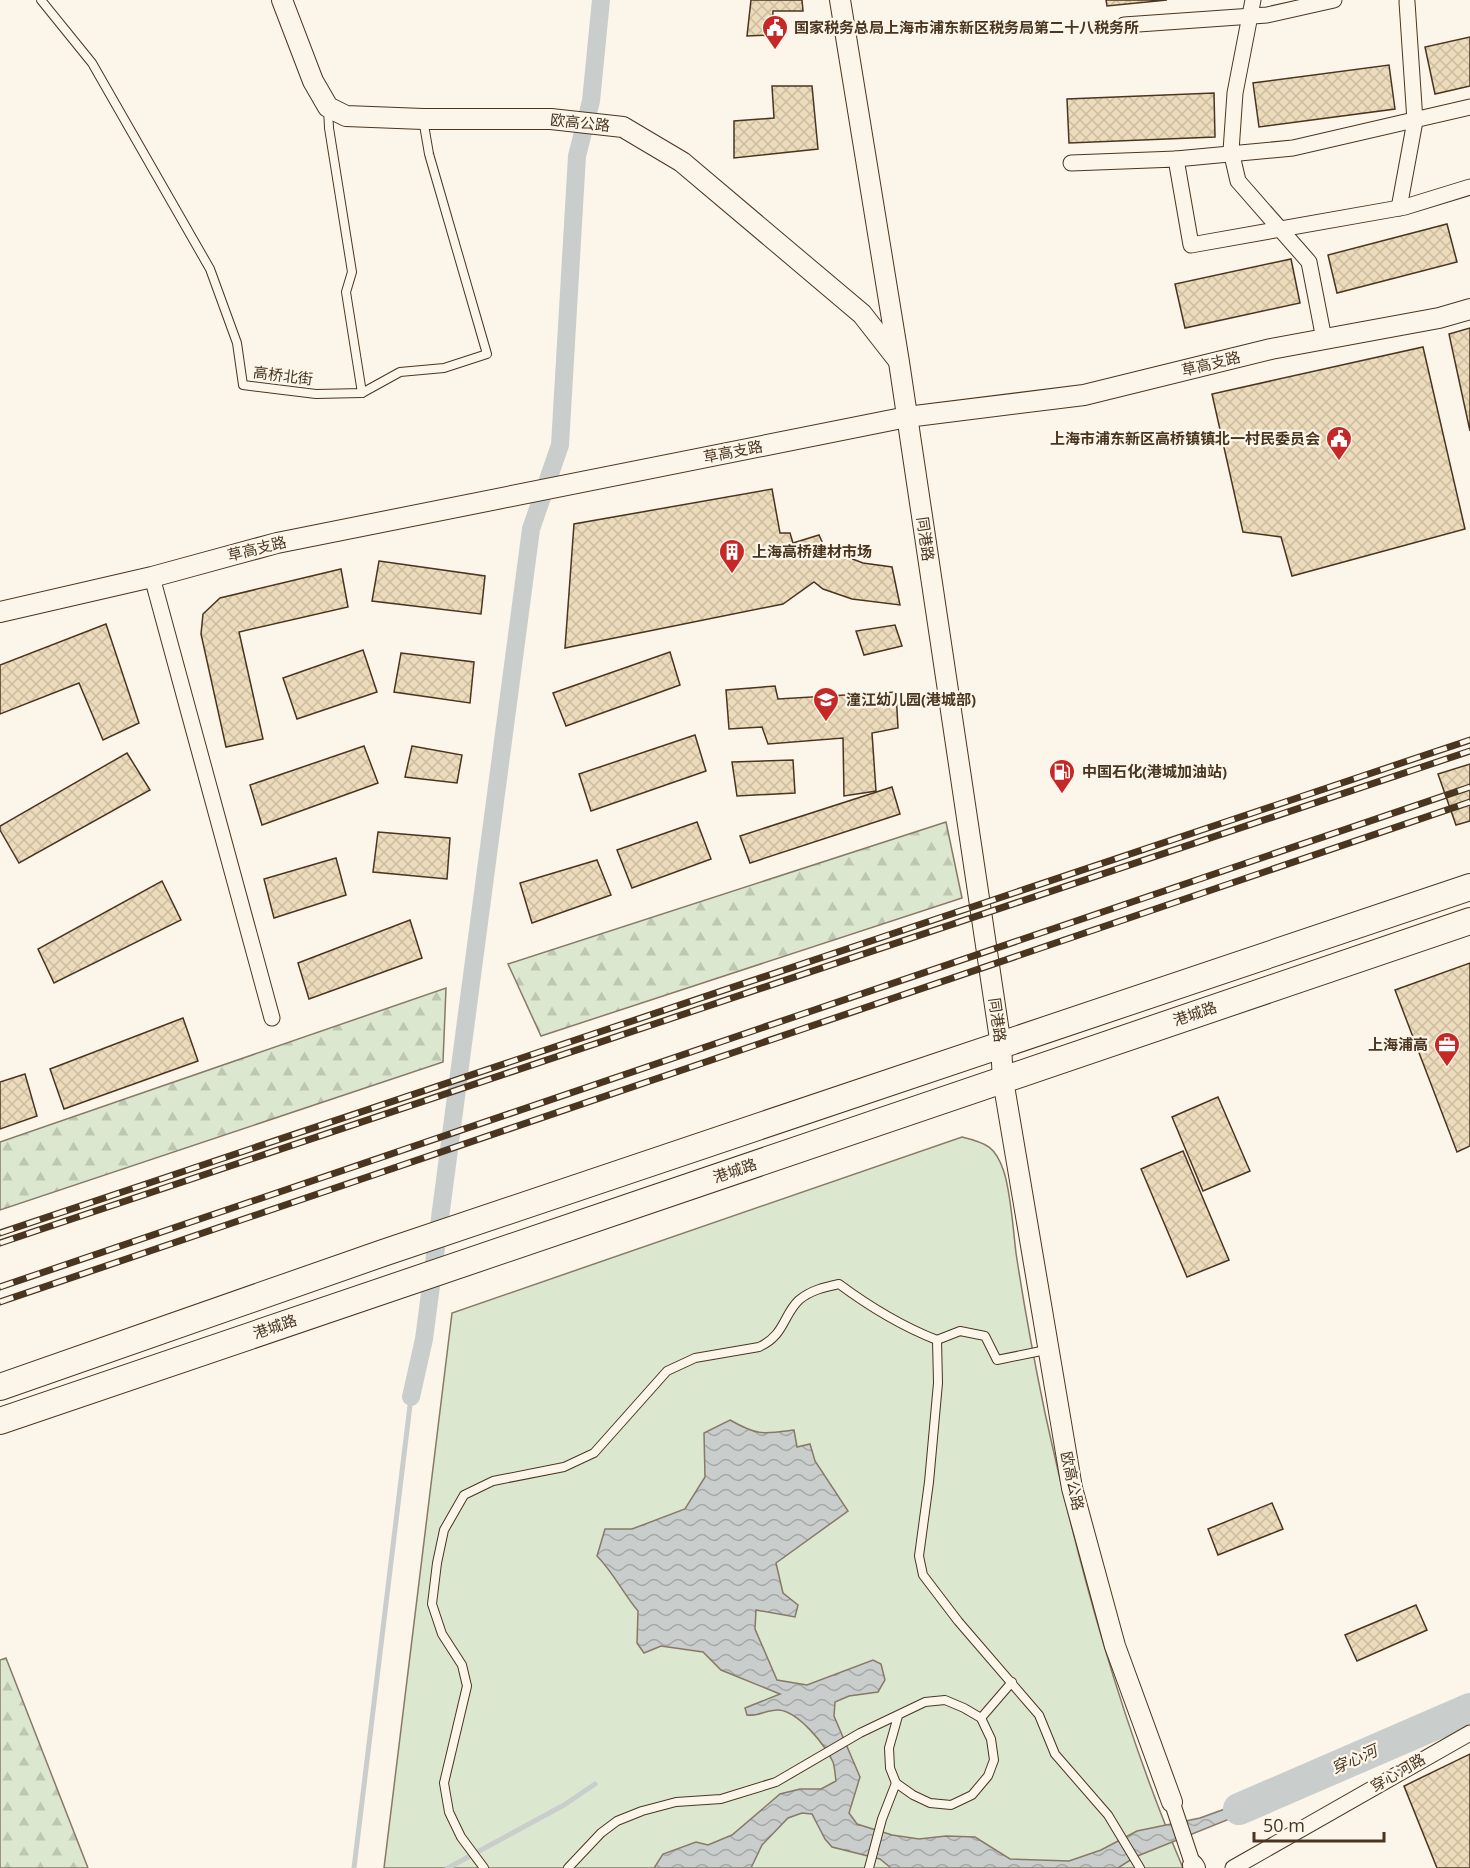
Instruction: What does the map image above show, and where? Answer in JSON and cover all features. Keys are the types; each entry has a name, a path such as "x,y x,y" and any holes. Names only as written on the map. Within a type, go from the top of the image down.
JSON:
{"main road":[{"path":"0,1387 383,1253 1470,886"},
{"name":"港城路","path":"0,1421 1470,921"}],"street":[{"path":"282,0 313,81 328,107"},
{"name":"同港路","path":"840,0 900,362 1001,1046 1003,1080"},
{"path":"1252,0 1235,93 1231,154 1238,181 1309,262 1324,339"},
{"path":"1124,25 1267,15 1334,0"},
{"path":"1399,208 1415,121 1410,1"},
{"name":"欧高公路","path":"328,107 346,116 423,119 551,119 623,127 682,162 862,314 900,362"},
{"path":"1071,163 1176,159 1293,147 1470,107"},
{"path":"1176,159 1191,245 1280,231 1399,208 1470,187"},
{"name":"草高支路","path":"0,612 152,577 277,543 907,417 1084,395 1271,349 1439,318 1470,309"},
{"path":"152,577 272,1018"},
{"name":"欧高公路","path":"1003,1080 1072,1488 1115,1646 1194,1867"},
{"name":"穿心河路","path":"1233,1868 1470,1732"}],"lane":[{"name":"高桥北街","path":"41,0 92,63 210,269 237,343 243,385 316,394 362,393"},
{"path":"328,107 329,128 352,272 346,292 362,393 400,372 444,368 487,354 429,154 423,119"},
{"path":"483,1868 461,1837 449,1812 444,1783 467,1686 462,1665 442,1634 432,1604 444,1530 464,1495 493,1481 564,1467 594,1452 667,1371 695,1358 759,1347 768,1343 779,1332 798,1301 818,1289 839,1284 874,1310 908,1329 937,1340 960,1331 985,1336 997,1360 1048,1349"},
{"path":"937,1340 938,1383 929,1482 919,1556 923,1575 958,1621 1039,1715 1055,1754 1108,1815 1139,1867"},
{"path":"981,1718 1012,1682"},
{"path":"568,1868 617,1821 642,1811 676,1802 721,1798 776,1782 860,1733 925,1702 945,1700 981,1718 991,1739 994,1760 988,1776 972,1795 951,1805 930,1803 896,1783 890,1768 889,1748 898,1716"},
{"path":"870,1865 882,1819 896,1783"}],"green space":[{"path":"946,822 962,898 541,1036 508,964"},
{"path":"446,988 443,1062 0,1210 0,1142"},
{"path":"962,1137 978,1141 989,1147 998,1157 1004,1172 1033,1353 1072,1529 1121,1701 1183,1868 384,1868 452,1313"},
{"path":"6,1658 88,1868 0,1868 0,1660"}],"water":[{"path":"730,1420 754,1431 794,1430 797,1447 810,1444 815,1461 848,1511 776,1563 783,1593 798,1605 795,1617 756,1610 755,1629 777,1680 807,1685 873,1660 881,1664 885,1680 878,1692 849,1696 835,1702 834,1716 860,1777 849,1813 857,1824 892,1835 919,1839 946,1836 975,1837 1010,1859 1069,1861 1101,1850 1137,1831 1200,1818 1236,1805 1242,1814 1135,1857 1118,1868 891,1868 880,1859 832,1847 825,1839 812,1814 802,1813 788,1818 762,1845 751,1868 654,1868 663,1854 696,1842 708,1845 732,1835 780,1794 800,1789 821,1789 836,1781 834,1764 829,1755 810,1730 795,1717 779,1710 747,1715 745,1708 780,1694 721,1670 703,1652 661,1646 644,1653 637,1643 638,1611 597,1556 605,1529 632,1529 685,1509 705,1477 704,1433"}],"building":[{"path":"751,0 802,0 803,11 773,11 772,35 747,36"},
{"path":"1106,0 1167,0 1107,6"},
{"path":"1470,37 1470,86 1435,94 1425,47"},
{"path":"1389,65 1395,109 1259,127 1253,83"},
{"path":"772,86 812,86 818,149 734,158 734,121 774,118"},
{"path":"1214,93 1215,137 1069,143 1067,99"},
{"path":"1447,224 1457,262 1337,293 1328,255"},
{"path":"1291,259 1300,303 1185,328 1175,284"},
{"path":"1470,328 1470,431 1449,334"},
{"name":"上海市浦东新区高桥镇镇北一村民委员会","path":"1423,347 1465,529 1292,576 1281,537 1243,532 1212,394"},
{"name":"上海高桥建材市场","path":"772,489 780,533 790,533 793,543 819,535 823,544 842,555 863,563 892,567 900,605 852,599 823,589 814,582 783,604 565,648 574,524"},
{"path":"379,561 485,576 481,614 372,601"},
{"path":"341,569 348,607 239,632 263,739 226,747 201,634 203,614 220,598"},
{"path":"106,624 139,723 103,740 79,683 0,714 0,665"},
{"path":"895,625 902,646 864,655 856,631"},
{"path":"363,650 377,692 297,719 283,678"},
{"path":"670,652 680,685 566,726 553,693"},
{"path":"401,653 474,662 470,703 394,692"},
{"path":"775,686 778,699 896,692 898,728 872,733 876,791 844,796 843,738 768,744 762,727 729,729 726,690"},
{"path":"695,735 706,771 591,811 579,774"},
{"path":"364,746 378,783 262,825 250,785"},
{"path":"412,746 462,755 457,783 405,777"},
{"path":"127,753 150,790 19,863 0,830 0,826"},
{"path":"793,760 795,793 737,796 732,762"},
{"path":"1470,764 1470,821 1456,825 1438,774"},
{"path":"892,787 900,814 750,863 740,836"},
{"path":"697,822 711,859 632,888 617,850"},
{"path":"378,832 450,838 447,879 373,872"},
{"path":"336,858 346,895 274,918 264,879"},
{"path":"597,860 611,895 532,923 520,883"},
{"path":"162,881 181,920 54,983 38,949"},
{"path":"410,920 422,958 309,999 298,963"},
{"name":"上海浦高","path":"1470,963 1470,1146 1457,1152 1395,990"},
{"path":"183,1018 198,1061 64,1109 50,1069"},
{"path":"25,1074 37,1116 0,1129 0,1082"},
{"path":"1218,1097 1250,1171 1203,1191 1172,1117"},
{"path":"1183,1151 1229,1260 1187,1277 1141,1169"},
{"path":"1272,1503 1283,1529 1218,1555 1208,1529"},
{"path":"1416,1605 1427,1630 1357,1661 1345,1635"},
{"path":"1470,1754 1470,1868 1437,1868 1404,1786"}],"waterway":[{"path":"411,1397 424,1339 531,529 560,445 577,156 591,101 601,0"},
{"path":"354,1868 411,1397"},
{"name":"穿心河","path":"1239,1809 1470,1709"},
{"path":"448,1868 564,1805 595,1784"}],"railway":[{"path":"0,1233 1470,740"},
{"path":"0,1243 1470,751"},
{"path":"0,1287 1470,787"},
{"path":"0,1302 1470,802"}],"place":[{"name":"国家税务总局上海市浦东新区税务局第二十八税务所","path":"775,51"},
{"name":"上海市浦东新区高桥镇镇北一村民委员会","path":"1339,462"},
{"name":"上海高桥建材市场","path":"732,575"},
{"name":"潼江幼儿园(港城部)","path":"826,723"},
{"name":"中国石化(港城加油站)","path":"1062,795"},
{"name":"上海浦高","path":"1447,1068"}]}
